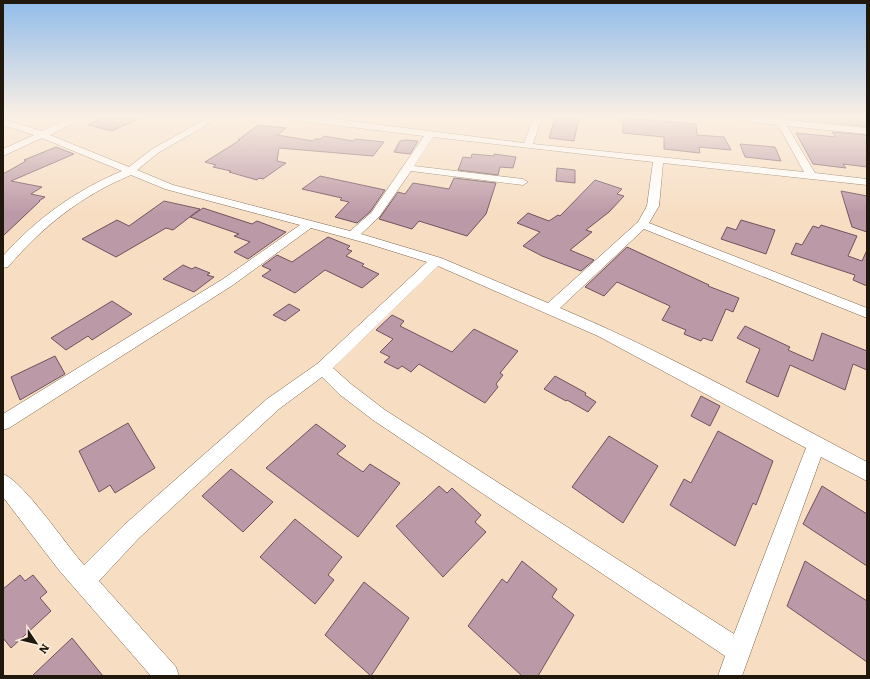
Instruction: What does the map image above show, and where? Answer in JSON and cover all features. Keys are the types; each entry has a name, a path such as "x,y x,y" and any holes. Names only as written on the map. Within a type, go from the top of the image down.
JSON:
{"street":[{"path":"3,153 12,149"},
{"path":"75,149 169,187 310,223 436,261 550,308 603,332 867,472"},
{"path":"3,264 23,241 50,217 85,193 131,171 141,161 161,149"},
{"path":"353,235 375,215 420,149"},
{"path":"555,149 867,182"},
{"path":"796,149 811,175"},
{"path":"550,308 642,224 653,206 658,159"},
{"path":"408,168 523,182"},
{"path":"3,423 228,282 310,223"},
{"path":"642,224 867,313"},
{"path":"84,581 131,532 273,404 323,368 436,261"},
{"path":"323,368 345,389 379,415 740,652"},
{"path":"730,676 816,446"},
{"path":"3,483 19,500 66,561 167,676"}],"building":[{"path":"52,149 60,149 74,154 11,181 42,187 31,194 45,197 3,236 3,174 26,161 24,160"},
{"path":"226,149 279,149 277,161 286,163 263,179 259,178 257,180 229,172 231,171 213,167 216,165 205,162"},
{"path":"287,149 379,149 373,156"},
{"path":"396,149 413,149 410,154 394,152"},
{"path":"664,149 699,149 700,153"},
{"path":"742,149 776,149 781,161 745,157"},
{"path":"805,149 867,149 867,167 843,164 846,168 813,164"},
{"path":"472,154 494,156 494,154 516,157 513,168 500,167 498,175 458,170 463,157 471,158"},
{"path":"557,168 575,170 575,183 556,181"},
{"path":"320,176 385,190 370,212 357,223 335,217 349,202 340,200 342,198 302,189"},
{"path":"454,178 496,183 486,214 467,236 419,221 412,229 379,219 398,192 405,194 413,183 449,189"},
{"path":"595,180 622,189 617,194 624,196 609,212 586,230 592,232 570,250 594,260 581,271 542,256 523,246 540,232 517,223 528,213 549,221 558,215 560,216"},
{"path":"841,191 867,196 867,232 852,227"},
{"path":"164,201 200,209 173,230 166,228 116,257 82,239 117,220 129,226"},
{"path":"203,208 252,224 257,221 286,232 248,259 234,252 250,242 234,236 239,234 190,217"},
{"path":"741,220 775,230 766,254 721,239 727,227 736,230"},
{"path":"821,225 857,236 848,256 862,261 867,250 867,286 853,280 855,275 791,254 796,243 802,245 813,226 819,228"},
{"path":"328,237 350,246 347,249 352,251 346,256 364,264 362,266 379,274 362,288 325,270 295,293 262,276 271,270 262,266 277,255 292,262"},
{"path":"627,247 709,285 708,286 739,298 733,312 726,309 712,341 703,338 701,341 684,334 686,330 662,320 670,306 617,282 604,296 585,287"},
{"path":"183,265 192,269 195,267 210,273 207,275 214,277 194,292 163,279"},
{"path":"112,301 132,314 92,340 88,336 66,350 51,338"},
{"path":"289,304 300,310 285,321 273,315"},
{"path":"392,315 404,321 400,326 452,352 474,329 518,351 500,373 503,375 496,384 498,387 485,403 419,364 411,372 402,366 398,369 384,362 390,357 380,352 393,339 376,330"},
{"path":"745,326 790,347 788,350 813,361 822,333 867,351 867,370 853,364 845,390 790,365 778,397 746,382 760,349 737,338"},
{"path":"55,356 65,374 20,400 11,377"},
{"path":"555,376 586,393 585,395 596,402 588,412 544,389"},
{"path":"701,396 720,406 710,426 691,416"},
{"path":"128,423 155,468 115,493 110,485 99,492 79,451"},
{"path":"316,424 346,446 337,454 363,472 370,464 400,483 358,537 266,468"},
{"path":"718,431 773,461 756,505 753,503 735,546 670,505 684,479 691,483"},
{"path":"609,436 658,466 623,523 572,487"},
{"path":"231,469 273,502 243,532 202,496"},
{"path":"439,486 447,493 452,488 481,515 475,522 486,532 443,577 396,526"},
{"path":"822,486 867,514 867,566 803,524"},
{"path":"295,519 342,557 328,575 334,580 315,604 260,557"},
{"path":"522,561 557,589 552,597 574,615 538,676 522,676 468,626 502,579 507,583"},
{"path":"805,561 867,601 867,662 787,606"},
{"path":"20,575 25,581 33,575 47,592 40,598 51,611 11,648 3,638 3,589"},
{"path":"364,582 409,618 371,676 325,635"},
{"path":"72,638 103,676 32,676"}]}
